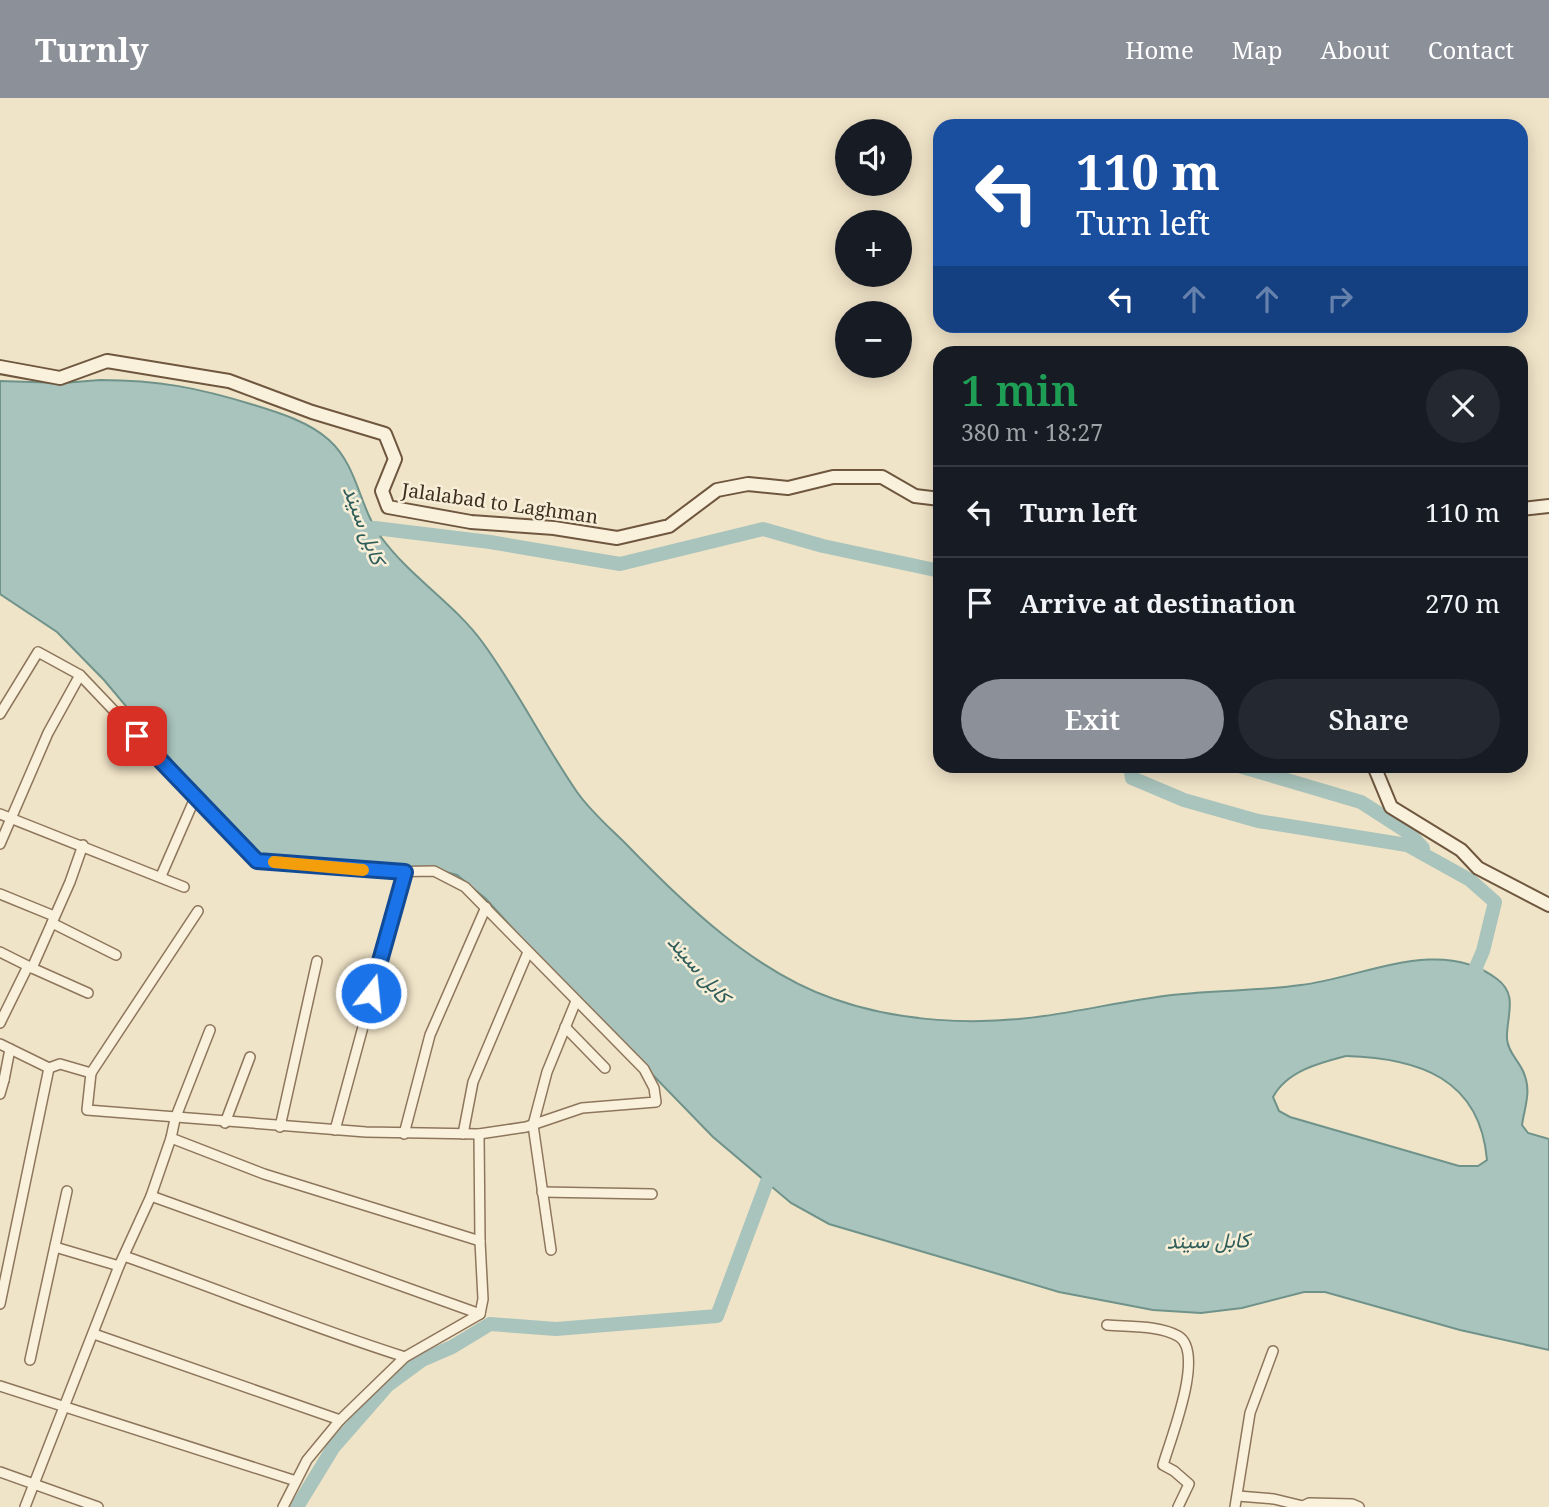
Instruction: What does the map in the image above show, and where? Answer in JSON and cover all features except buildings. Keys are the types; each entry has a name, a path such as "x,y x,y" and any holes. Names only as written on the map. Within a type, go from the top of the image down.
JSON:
{"street":[{"name":"Jalalabad to Laghman","path":"0,367 60,378 107,361 229,381 312,412 385,434 396,459 382,491 388,507 471,522 554,528 617,538 669,526 717,490 748,484 788,488 833,477 882,477 915,496 933,498"},
{"path":"1528,508 1549,506"},
{"path":"0,715 38,652 80,675 257,861 405,872 434,871 465,887 644,1069 654,1088 656,1102 582,1108 533,1125 479,1134 404,1134 280,1127 87,1110 91,1073 198,911"},
{"path":"0,844 48,733 80,675"},
{"path":"1377,773 1391,807 1461,850 1478,868 1549,905"},
{"path":"161,876 195,798"},
{"path":"0,814 184,887"},
{"path":"0,1023 71,882 83,845"},
{"path":"335,1130 405,872"},
{"path":"0,894 116,955"},
{"path":"404,1134 430,1035 486,907"},
{"path":"0,952 88,993"},
{"path":"463,1134 472,1082 528,952"},
{"path":"280,1127 317,961"},
{"path":"551,1251 533,1125 547,1072 576,1001"},
{"path":"565,1027 605,1069"},
{"path":"25,1507 124,1256 151,1196 175,1119 209,1030"},
{"path":"0,1044 49,1068 60,1064 91,1073"},
{"path":"0,1094 10,1049"},
{"path":"225,1123 250,1057"},
{"path":"0,1304 49,1068"},
{"path":"283,1507 307,1460 340,1420 405,1357 480,1314 483,1299 479,1134"},
{"path":"171,1138 264,1174 480,1241"},
{"path":"30,1360 67,1191"},
{"path":"542,1192 652,1194"},
{"path":"151,1196 480,1314"},
{"path":"55,1247 120,1266"},
{"path":"124,1256 229,1293 344,1339 405,1357"},
{"path":"1107,1325 1170,1332 1187,1345 1189,1364 1183,1397 1163,1465 1189,1485 1178,1507"},
{"path":"94,1334 340,1420"},
{"path":"1235,1507 1250,1413 1273,1351"},
{"path":"0,1386 64,1408 141,1429 296,1481"},
{"path":"0,1472 98,1507"},
{"path":"1238,1496 1274,1499 1303,1506 1309,1503 1352,1504 1359,1507"}],"water":[{"name":"کابل سيند","path":"121,380 160,383 197,390 284,415 312,428 329,440 346,462 381,537 406,565 459,615 483,643 588,806 697,913 749,954 805,987 834,999 885,1013 938,1020 992,1021 1044,1016 1172,995 1301,985 1400,963 1426,960 1451,960 1475,966 1497,979 1504,985 1510,999 1508,1044 1526,1078 1527,1098 1522,1125 1528,1133 1549,1139 1549,1350 1460,1330 1325,1292 1304,1292 1242,1308 1201,1313 1153,1310 1059,1292 829,1224 791,1203 713,1137 545,964 486,899 457,875 426,867 376,867 257,857 247,850 104,680 57,632 0,594 0,381 63,383","holes":["1346,1056 1372,1058 1420,1068 1441,1078 1458,1092 1472,1109 1482,1132 1487,1160 1478,1166 1459,1166 1290,1117 1279,1111 1273,1097 1295,1074"]}],"waterway":[{"name":"کابل سيند","path":"356,529 375,528 490,542 620,564 763,529 823,546 933,570"},
{"path":"1131,773 1132,778 1184,800 1258,821 1407,845 1470,880 1495,902 1483,951 1476,967 1479,983"},
{"path":"1263,773 1361,802 1409,833 1423,848"},
{"path":"297,1507 333,1448 388,1385 422,1360 452,1347 490,1324 556,1329 717,1316 767,1182 782,1173"}],"slow traffic":[{"path":"274,862 363,870"}],"route":[{"path":"137,736 257,861 405,872 371,993"}]}
